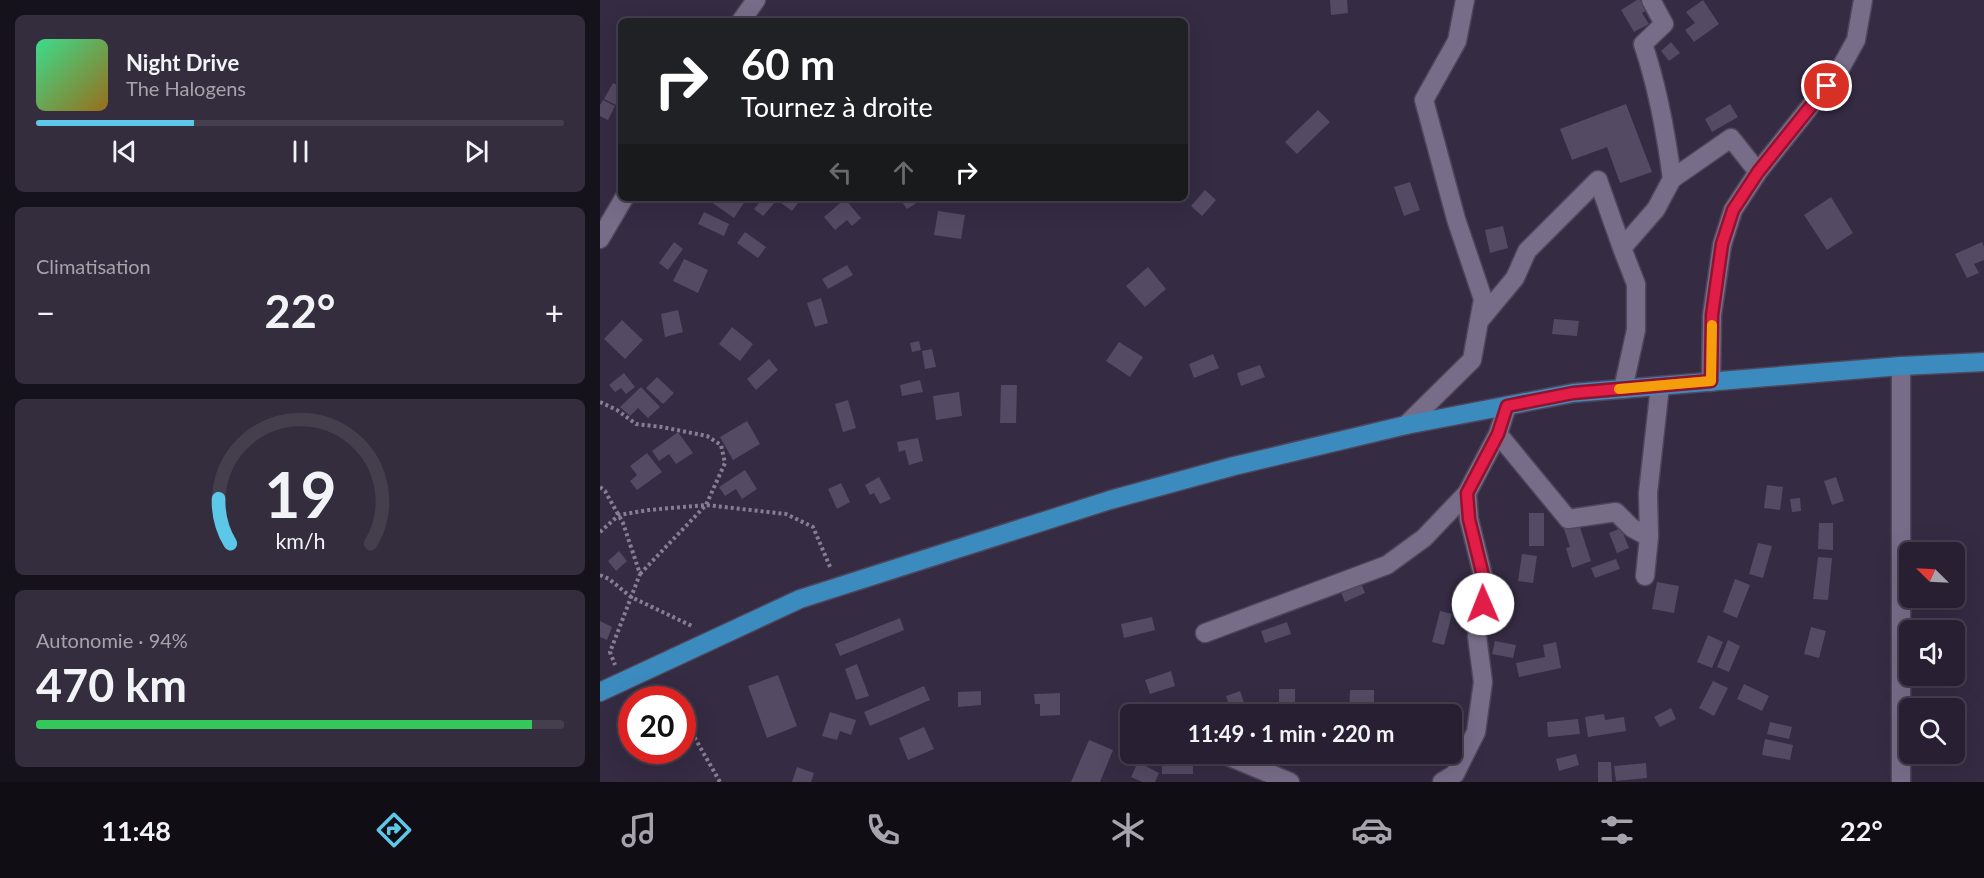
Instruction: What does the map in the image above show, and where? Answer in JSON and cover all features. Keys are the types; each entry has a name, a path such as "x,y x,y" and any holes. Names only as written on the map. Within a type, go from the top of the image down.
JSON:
{"main road":[{"path":"600,692 800,599 1110,500 1234,466 1406,425 1573,393 1901,366 1984,362"}],"street":[{"path":"743,18 756,0"},
{"path":"1406,425 1472,360 1483,299 1456,219 1424,100 1457,41 1465,0"},
{"path":"1651,0 1664,24 1643,44 1655,80 1666,132 1672,179"},
{"path":"1711,381 1712,315 1722,244 1733,210 1758,172 1840,69 1856,40 1863,0"},
{"path":"1622,248 1656,209 1672,179 1731,138 1758,172"},
{"path":"1478,322 1515,278 1527,251 1598,180 1636,284 1636,330 1623,389"},
{"path":"600,238 622,201"},
{"path":"1900,782 1901,366"},
{"path":"1646,576 1649,537 1648,493 1660,386"},
{"path":"1205,633 1387,565 1424,538 1467,493 1498,434 1507,406"},
{"path":"1498,434 1568,519 1616,512 1632,528 1649,537"},
{"path":"1442,782 1455,774 1476,732 1483,682 1477,636 1486,588 1469,519 1467,493"},
{"path":"1247,764 1290,782"}],"path":[{"path":"600,402 617,410 636,424 707,436 721,445 725,463 706,506 640,574 610,652 622,681 630,686"},
{"path":"600,488 605,491 619,514 640,574"},
{"path":"600,532 619,514 706,506 786,514 813,527 839,587"},
{"path":"600,575 609,579 631,597 717,638"},
{"path":"696,740 720,782"}],"building":[{"path":"1330,0 1347,0 1348,13 1331,15"},
{"path":"1640,0 1647,10 1642,13 1649,24 1634,32 1621,10"},
{"path":"1703,0 1719,24 1694,42 1685,30 1695,23 1686,12"},
{"path":"1671,42 1680,53 1669,61 1661,51"},
{"path":"613,83 618,86 616,105 604,99"},
{"path":"603,100 615,106 608,120 600,116 600,105"},
{"path":"1626,104 1652,172 1620,183 1607,147 1572,160 1560,129"},
{"path":"1730,104 1738,117 1712,132 1705,119"},
{"path":"1318,110 1330,122 1297,154 1285,142"},
{"path":"1410,182 1420,210 1404,216 1394,187"},
{"path":"1205,190 1216,200 1202,216 1191,206"},
{"path":"1831,197 1853,233 1827,250 1804,215"},
{"path":"712,201 745,201 734,218"},
{"path":"761,201 776,201 763,216 754,209"},
{"path":"778,201 800,201 792,211"},
{"path":"843,201 847,201 861,218 852,226 847,220 835,230 824,217"},
{"path":"901,201 919,201 907,209"},
{"path":"938,211 965,215 961,239 934,235"},
{"path":"704,212 729,224 724,236 698,224"},
{"path":"1503,226 1508,248 1490,253 1485,230"},
{"path":"745,232 766,247 758,258 737,243"},
{"path":"674,242 683,249 668,270 659,263"},
{"path":"1982,242 1984,260 1974,264 1979,273 1967,278 1955,254"},
{"path":"684,259 708,270 698,293 673,281"},
{"path":"847,265 853,275 828,289 822,279"},
{"path":"1148,267 1166,289 1145,307 1126,286"},
{"path":"821,298 828,323 815,327 807,303"},
{"path":"678,310 683,332 665,337 661,314"},
{"path":"1554,319 1579,321 1577,336 1552,334"},
{"path":"622,320 643,340 625,359 604,339"},
{"path":"732,327 753,344 740,361 719,344"},
{"path":"919,341 921,350 912,352 910,343"},
{"path":"1119,342 1143,357 1130,377 1106,361"},
{"path":"932,349 936,367 925,369 922,351"},
{"path":"1213,354 1219,368 1194,378 1189,364"},
{"path":"769,359 778,370 756,390 747,379"},
{"path":"1260,365 1265,377 1241,386 1237,373"},
{"path":"624,373 635,387 626,394 621,388 615,392 609,385"},
{"path":"657,377 674,393 663,404 646,388"},
{"path":"920,380 923,392 902,396 900,385"},
{"path":"1001,385 1017,385 1016,423 1000,423"},
{"path":"641,387 660,407 648,418 638,408 630,416 620,407"},
{"path":"959,392 962,416 936,420 933,396"},
{"path":"848,400 856,428 843,432 835,404"},
{"path":"747,421 760,444 733,460 720,437"},
{"path":"678,432 693,453 676,464 669,454 659,461 652,451"},
{"path":"918,438 923,461 909,465 905,450 899,452 897,442"},
{"path":"647,453 662,472 637,490 630,481 637,475 630,466"},
{"path":"745,470 757,489 742,499 736,489 725,496 719,487"},
{"path":"879,477 891,499 880,504 874,493 870,495 865,485"},
{"path":"1836,477 1844,501 1832,505 1824,481"},
{"path":"841,483 850,502 837,509 828,489"},
{"path":"1767,485 1783,487 1780,510 1764,508"},
{"path":"1800,498 1801,511 1792,512 1790,499"},
{"path":"1529,513 1544,513 1544,546 1529,546"},
{"path":"1578,521 1591,561 1572,568 1566,548 1570,547 1563,526"},
{"path":"1819,523 1833,523 1833,550 1818,549"},
{"path":"1621,528 1629,548 1617,553 1609,533"},
{"path":"1758,543 1772,546 1763,578 1749,574"},
{"path":"619,551 627,561 616,571 608,561"},
{"path":"1522,554 1537,556 1533,583 1518,581"},
{"path":"1818,557 1832,558 1828,600 1813,599"},
{"path":"1616,559 1620,569 1595,578 1591,568"},
{"path":"1735,579 1750,585 1737,618 1723,612"},
{"path":"1360,581 1365,593 1345,602 1340,590"},
{"path":"1657,582 1679,586 1674,613 1652,609"},
{"path":"1440,611 1452,614 1444,645 1432,642"},
{"path":"1152,617 1155,630 1124,638 1121,624"},
{"path":"900,618 904,630 840,656 835,644"},
{"path":"600,621 612,627 607,640 600,637"},
{"path":"1287,622 1291,634 1265,643 1261,631"},
{"path":"1811,627 1826,631 1819,658 1804,654"},
{"path":"1708,635 1723,642 1712,668 1697,662"},
{"path":"1728,640 1740,646 1729,672 1717,667"},
{"path":"1495,641 1516,645 1513,658 1492,654"},
{"path":"1556,642 1561,668 1519,677 1516,663 1545,657 1543,645"},
{"path":"857,664 869,696 856,700 845,669"},
{"path":"1171,671 1175,686 1150,694 1145,680"},
{"path":"778,675 797,726 767,738 748,686"},
{"path":"1713,681 1728,688 1714,716 1699,708"},
{"path":"1744,684 1769,696 1762,711 1737,699"},
{"path":"924,686 930,700 870,726 864,712"},
{"path":"1279,689 1295,689 1295,703 1279,703"},
{"path":"1350,690 1374,690 1374,704 1349,704"},
{"path":"981,691 981,705 958,707 958,692"},
{"path":"1240,691 1245,704 1229,704 1226,696"},
{"path":"1060,693 1060,715 1040,716 1040,704 1035,704 1034,694"},
{"path":"1671,708 1676,719 1660,727 1654,717"},
{"path":"830,712 856,720 851,735 840,731 837,740 822,736"},
{"path":"1604,714 1605,720 1624,717 1626,731 1588,737 1585,717"},
{"path":"1578,719 1580,734 1548,737 1547,722"},
{"path":"1770,722 1792,727 1789,739 1767,734"},
{"path":"924,727 934,749 908,760 899,738"},
{"path":"1765,739 1793,745 1790,760 1762,755"},
{"path":"1089,740 1113,750 1100,782 1071,782"},
{"path":"1576,754 1579,765 1559,771 1556,759"},
{"path":"1598,762 1611,762 1612,782 1598,782"},
{"path":"1646,763 1647,778 1616,781 1614,766"},
{"path":"1137,764 1142,764 1159,773 1155,782 1142,782 1131,777"},
{"path":"1162,764 1193,764 1193,774 1162,774"},
{"path":"797,767 814,773 811,782 792,782"}],"slow traffic":[{"path":"1619,389 1711,381 1712,325"}],"route":[{"path":"1483,604 1486,588 1469,519 1467,493 1498,434 1507,406 1573,393 1711,381 1712,315 1722,244 1733,210 1758,172 1827,86"}]}
